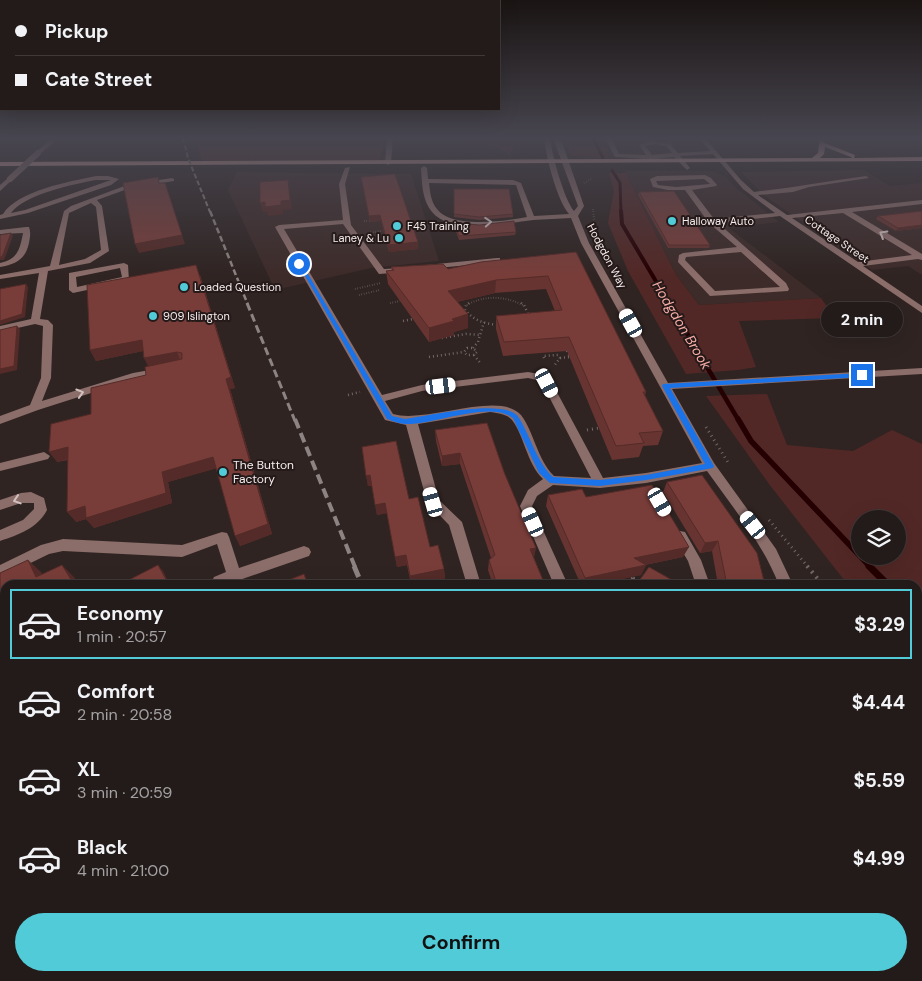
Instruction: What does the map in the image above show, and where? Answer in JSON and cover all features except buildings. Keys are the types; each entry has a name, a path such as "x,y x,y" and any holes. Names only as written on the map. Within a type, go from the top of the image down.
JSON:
{"street":[{"path":"3,217 13,206 32,196 72,184"},
{"path":"3,217 26,212 109,184"},
{"path":"35,321 66,212 73,207 129,186 145,184"},
{"path":"342,184 347,225 382,272 408,269"},
{"path":"426,184 434,211 449,222 473,223 574,216"},
{"path":"519,184 531,218"},
{"name":"Hodgdon Way","path":"558,184 565,205 574,216 590,251 710,466 764,539 775,557 784,580"},
{"name":"Hodgdon Way","path":"573,184 581,206 574,216"},
{"path":"655,184 657,187 687,188 714,184"},
{"name":"Cottage Street","path":"742,184 752,194 783,216 922,310"},
{"path":"752,194 793,190 810,184"},
{"path":"687,188 712,221 783,285 785,289 713,294 681,260 683,256 743,249"},
{"path":"0,277 84,262 101,255 105,251 99,206 92,200"},
{"path":"712,221 922,202"},
{"path":"844,210 921,257"},
{"path":"346,222 280,227 389,417 399,421 411,421 491,409 508,411 516,417 542,471 550,480"},
{"path":"0,232 26,230 22,256 18,260 0,265"},
{"path":"577,252 590,251"},
{"path":"856,265 921,257"},
{"path":"418,268 508,259"},
{"path":"84,262 85,272"},
{"path":"124,265 126,279 73,290 72,275 85,272 124,265"},
{"path":"0,329 35,321 45,322 48,325 46,378 34,407"},
{"path":"0,420 34,407 137,375 172,369"},
{"path":"666,386 922,371"},
{"path":"378,400 422,388 528,375 540,378 547,383 600,483"},
{"path":"411,421 433,502 455,522 472,580"},
{"path":"0,467 44,456"},
{"path":"559,580 526,506 532,493 550,480 600,483 649,482 710,466"},
{"path":"0,505 26,497 35,497 40,501 41,510 35,519 28,524 0,536"},
{"path":"675,528 694,560 701,580"},
{"path":"0,572 46,549 63,545 90,545 165,551 182,550 222,537 234,576"},
{"path":"224,580 304,552"}],"path":[{"path":"584,184 586,191"},
{"path":"591,206 596,236"},
{"path":"364,221 370,221"},
{"path":"370,233 383,231"},
{"path":"354,289 375,284"},
{"path":"359,295 380,290"},
{"path":"504,325 477,321 465,310 466,305 473,301 491,298 510,300 524,305 528,314"},
{"path":"390,303 400,301"},
{"path":"528,314 536,315"},
{"path":"402,321 413,319"},
{"path":"473,348 484,322"},
{"path":"442,338 466,334 480,335"},
{"path":"464,352 467,348 473,348 477,352 474,356"},
{"path":"554,349 556,355 560,358 570,357 566,348"},
{"path":"429,357 464,352 467,355 474,356 480,364"},
{"path":"544,358 543,356 556,355"},
{"path":"554,366 560,358"},
{"path":"348,395 362,391"},
{"path":"705,424 733,472"},
{"path":"587,430 599,428"},
{"path":"768,519 819,580"},
{"path":"628,570 633,578 632,580"}],"shaded area":[{"path":"231,184 414,184 439,261 371,268 275,290 228,190"},
{"path":"612,184 631,184 676,275 699,305 821,298 835,318 739,321 756,367 686,374 628,271 608,223 614,191"},
{"path":"631,184 732,184 779,222 729,228 821,298 699,305 676,275"},
{"path":"753,184 886,184 890,186 922,184 922,275 908,266 872,270 765,196"},
{"path":"767,394 787,445 853,451 892,430 922,444 922,580 844,580 769,484 706,396"}],"waterway":[{"name":"Hodgdon Brook","path":"620,184 621,212"},
{"name":"Hodgdon Brook","path":"621,211 622,224 670,305"},
{"name":"Hodgdon Brook","path":"669,303 739,421"},
{"name":"Hodgdon Brook","path":"738,419 751,441 870,567"},
{"name":"Hodgdon Brook","path":"870,567 883,580"}],"railway":[{"path":"199,184 210,212"},
{"path":"210,211 248,305"},
{"path":"247,303 295,421"},
{"path":"295,419 355,567"},
{"path":"354,566 360,580"}],"place":[{"name":"Halloway Auto","path":"672,221"},
{"name":"F45 Training","path":"397,226"},
{"name":"Laney & Lu","path":"399,238"},
{"name":"Loaded Question","path":"184,287"},
{"name":"909 Islington","path":"153,316"},
{"name":"The Button Factory","path":"223,472"}],"route":[{"path":"299,264 389,417 405,422 491,409 508,411 516,417 542,471 550,480 600,483 646,478 710,466 666,386 862,375"}]}
